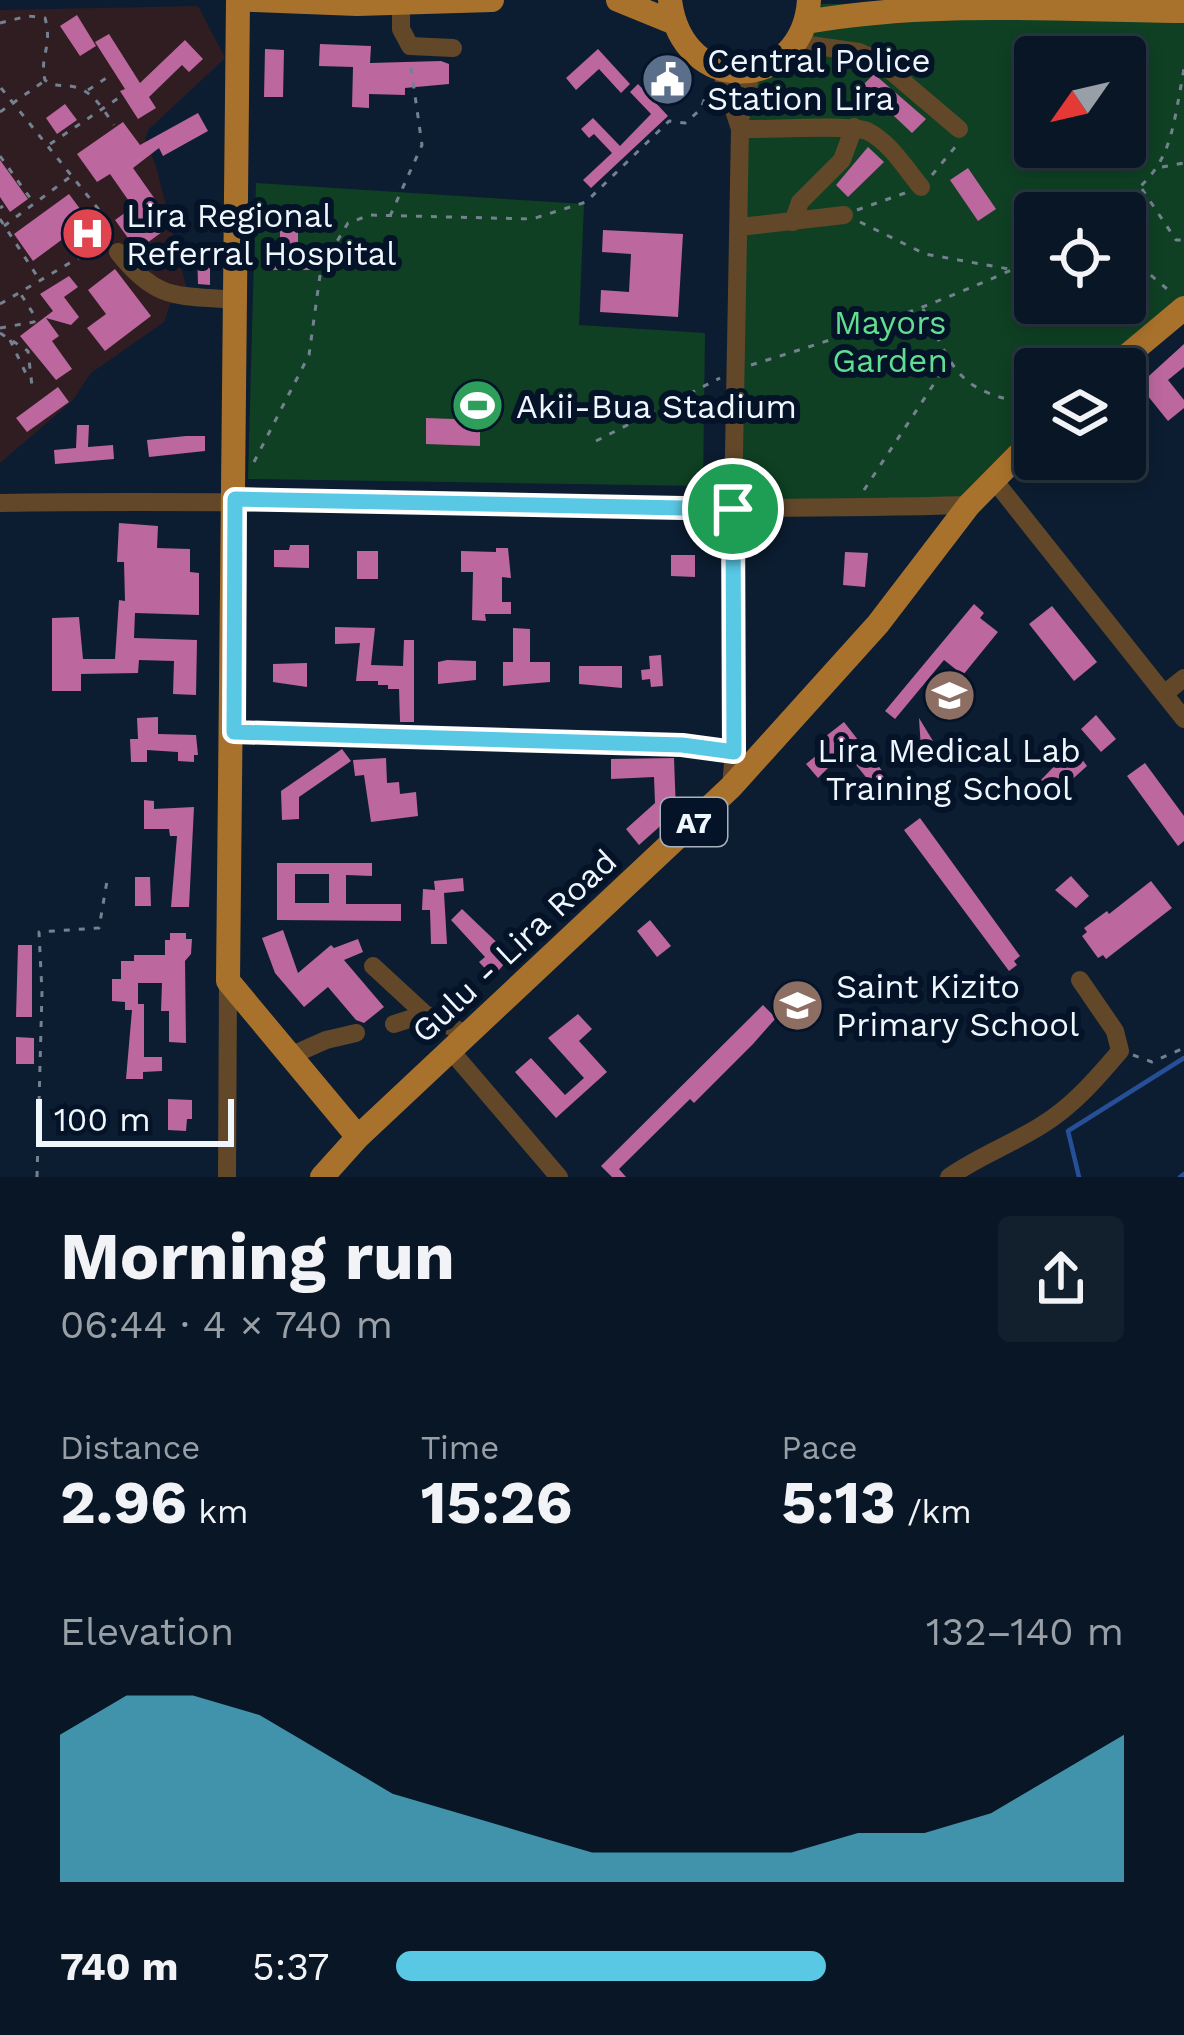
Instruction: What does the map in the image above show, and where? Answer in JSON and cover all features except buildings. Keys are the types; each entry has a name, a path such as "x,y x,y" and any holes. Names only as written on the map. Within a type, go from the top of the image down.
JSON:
{"main road":[{"path":"238,0 228,981 358,1137"},
{"path":"253,0 401,4 492,0"},
{"path":"618,0 671,11 688,50 718,69 752,71 769,65 804,22 863,12 1184,11"},
{"path":"1135,348 1184,306"},
{"name":"Gulu - Lira Road","path":"322,1177 358,1137 731,787 830,681 969,505 1014,460"}],"street":[{"path":"401,4 401,29 410,46 453,48"},
{"path":"804,22 879,61 959,129"},
{"path":"718,69 740,126"},
{"path":"731,787 740,126 752,71"},
{"path":"740,126 802,131 854,127 878,138 921,187"},
{"path":"793,222 800,202 842,160 854,127"},
{"path":"740,227 844,215"},
{"path":"114,246 136,275 164,294 236,300"},
{"path":"994,480 1184,719"},
{"path":"0,502 235,499 733,509 969,505"},
{"path":"1164,694 1184,678"},
{"path":"234,732 682,745 734,752"},
{"path":"373,966 460,1043 559,1177"},
{"path":"949,1177 985,1152 1046,1123 1120,1052 1115,1031 1080,980"},
{"path":"227,1177 228,981"},
{"path":"394,1024 425,1014"},
{"path":"290,1056 356,1033"}],"path":[{"path":"0,23 28,16 45,18 51,41 41,66 45,80 54,87 87,91 114,125"},
{"path":"390,216 422,145 410,46"},
{"path":"235,499 309,355 321,268 347,223 370,215 532,219 586,202 669,121 685,123 701,109 718,69"},
{"path":"1138,192 1160,167 1184,69"},
{"path":"87,91 111,75"},
{"path":"0,112 45,80"},
{"path":"0,304 114,246 112,226 1,88"},
{"path":"48,145 120,97"},
{"path":"0,156 34,203"},
{"path":"1160,167 1184,163"},
{"path":"4,226 72,176"},
{"path":"1142,189 1177,240 1184,240"},
{"path":"844,215 925,254 1013,269"},
{"path":"0,220 40,281"},
{"path":"596,441 737,369 923,309 1013,269"},
{"path":"1146,271 1184,306"},
{"path":"0,331 34,322 20,292"},
{"path":"923,309 957,376 982,391 1014,400"},
{"path":"0,331 28,351 32,386"},
{"path":"9,338 37,398"},
{"path":"852,508 950,361"},
{"path":"37,1177 39,932 99,928 107,881"},
{"path":"1120,1052 1152,1062 1184,1048"}],"shaded area":[{"name":"Lira Regional Referral Hospital","path":"198,6 225,58 149,129 145,139 190,302 170,304 164,322 91,373 72,401 0,463 0,10"}],"green space":[{"name":"Mayors Garden","path":"1184,2 1184,307 1136,348 1014,348 1014,461 979,497 738,507 748,72 783,57 809,4"},
{"name":"Akii-Bua Stadium","path":"256,183 584,204 579,325 705,333 703,486 248,479"}],"waterway":[{"path":"1079,1177 1068,1131 1184,1058"},
{"path":"1180,1177 1184,1174"}],"place":[{"name":"Central Police Station Lira","path":"668,79"},
{"name":"Lira Regional Referral Hospital","path":"87,234"},
{"name":"Akii-Bua Stadium","path":"477,406"},
{"name":"Lira Medical Lab Training School","path":"949,696"},
{"name":"Saint Kizito Primary School","path":"797,1005"}],"route":[{"path":"235,499 733,509 734,752 682,745 234,732 235,499"}]}
